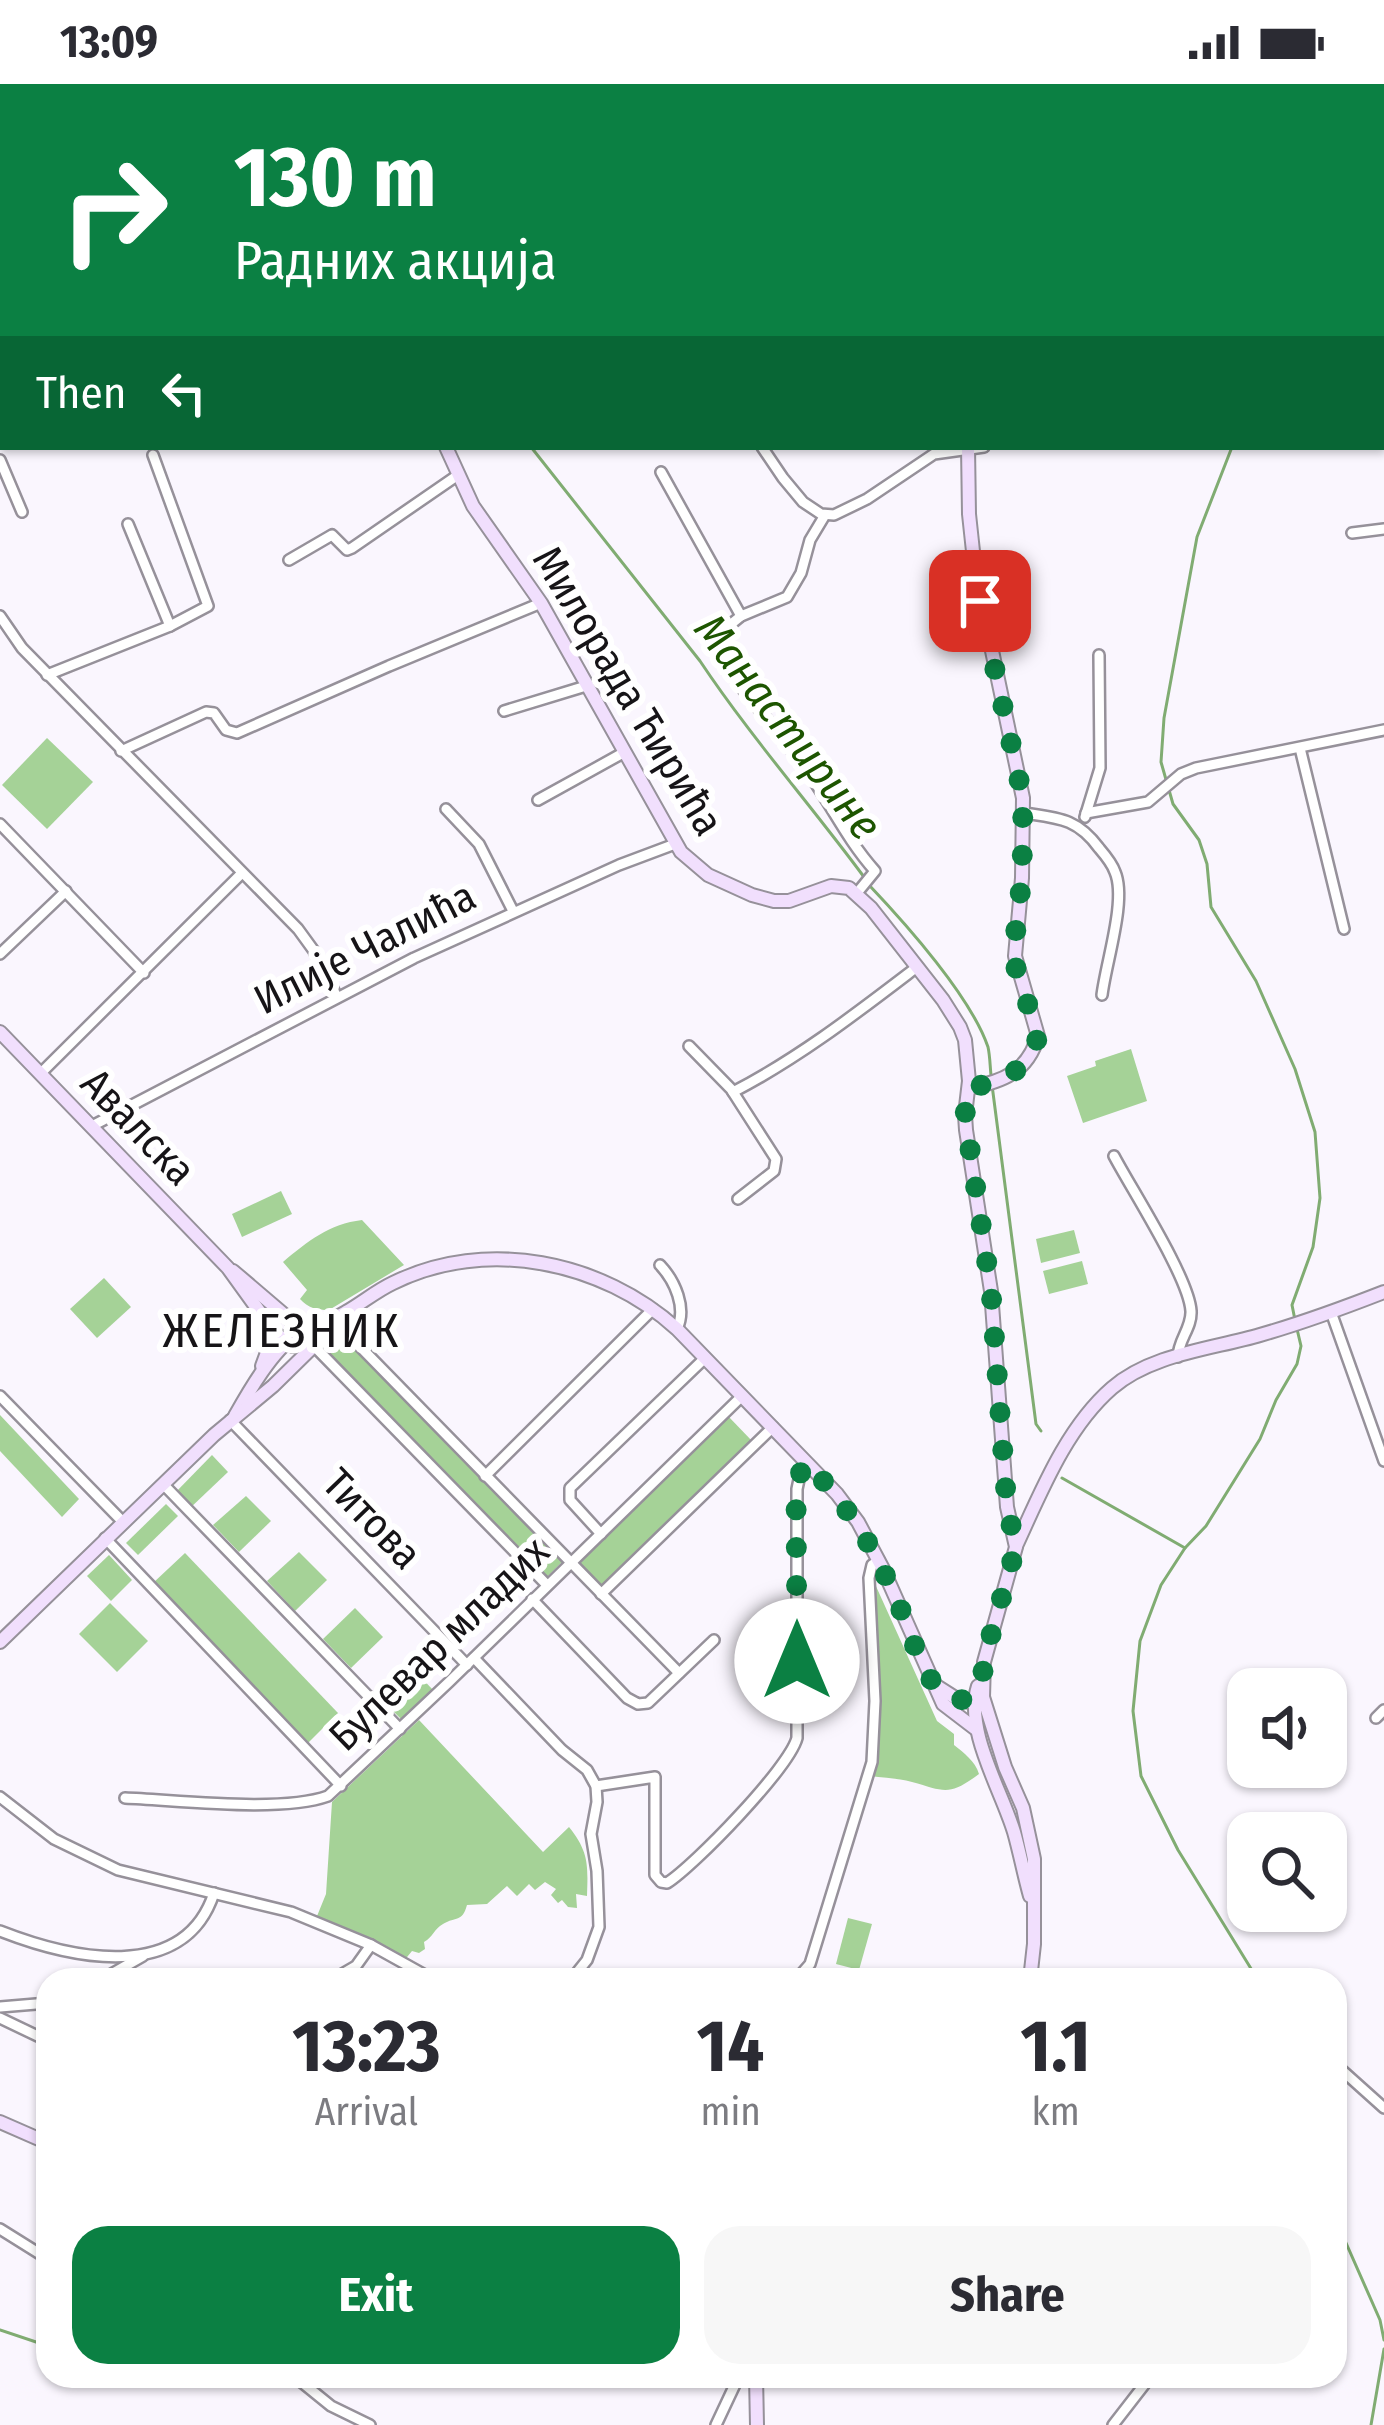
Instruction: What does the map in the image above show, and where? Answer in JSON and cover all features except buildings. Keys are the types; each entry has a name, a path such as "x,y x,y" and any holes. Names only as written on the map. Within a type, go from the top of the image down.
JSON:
{"main road":[{"name":"Милорада Ћирића","path":"447,450 481,517 541,604 675,844 708,875 766,899 789,901 831,886 859,890"},
{"path":"968,450 975,570 1024,812 1016,968 1038,1036 1012,1075 968,1088"},
{"path":"859,890 960,1027 967,1054 966,1130 991,1291 1007,1507 1016,1547"},
{"name":"Авалска","path":"0,1032 228,1268 286,1343"},
{"path":"0,1642 339,1319 399,1280 466,1262 536,1262 616,1287 677,1329 850,1511 879,1561 943,1704 976,1707"},
{"name":"Авалска","path":"228,1268 304,1330 313,1347"},
{"path":"1034,1909 976,1707 985,1656 1016,1547 1052,1473 1095,1406 1126,1377 1384,1292"},
{"path":"257,1380 269,1347 259,1310"},
{"path":"232,1418 286,1343 304,1330 339,1319"},
{"path":"286,1343 313,1347"},
{"path":"976,1707 1028,1825 1035,1868 1031,1968"},
{"path":"0,2122 36,2138"},
{"path":"756,2388 757,2425"}],"street":[{"path":"764,450 803,502 825,515 842,514 933,450"},
{"path":"47,674 206,609 208,601 153,455"},
{"path":"0,460 22,512"},
{"path":"661,472 741,616"},
{"path":"289,560 328,536 342,548 352,548 458,475"},
{"path":"825,515 788,597 741,616 711,643 875,871 859,890"},
{"path":"128,524 170,626"},
{"path":"1352,533 1384,529"},
{"path":"121,752 206,712 214,712 226,730 237,733 541,604"},
{"path":"0,616 47,674 306,939 337,997"},
{"path":"0,643 11,634"},
{"path":"1079,827 1100,768 1100,655"},
{"path":"503,711 586,686"},
{"path":"1086,814 1153,799 1196,768 1384,730"},
{"path":"1300,748 1344,929"},
{"path":"538,800 623,753"},
{"path":"446,809 479,844 513,911"},
{"path":"1024,812 1065,819 1079,827 1113,867 1118,908 1102,995"},
{"path":"0,824 144,973"},
{"name":"Илије Чалића","path":"92,1126 513,911 675,844"},
{"path":"40,1073 242,873"},
{"path":"4,950 66,891"},
{"path":"733,1092 813,1044 916,967"},
{"path":"689,1046 733,1092 776,1162 771,1173 738,1199"},
{"path":"1114,1156 1190,1303 1191,1319 1178,1357"},
{"path":"660,1265 679,1303 677,1329"},
{"path":"484,1476 653,1309"},
{"path":"1331,1312 1384,1461"},
{"path":"339,1319 484,1476 679,1673"},
{"path":"313,1347 547,1585"},
{"path":"601,1534 570,1500 570,1488 705,1358"},
{"path":"0,1396 122,1521"},
{"name":"Булевар младих","path":"125,1798 278,1803 321,1799 341,1786 742,1396"},
{"name":"Титова","path":"232,1418 470,1661 587,1770 596,1786"},
{"path":"602,1594 772,1427"},
{"path":"581,1968 598,1927 597,1870 590,1834 596,1786 655,1777 655,1875 661,1882 673,1879 753,1799 794,1749 796,1490 806,1462"},
{"path":"163,1484 400,1729"},
{"path":"105,1538 341,1786"},
{"path":"806,1968 870,1776 875,1724 869,1578 872,1565 879,1561"},
{"path":"532,1599 632,1702 648,1703 714,1640"},
{"path":"0,1797 34,1826 94,1861 137,1877 291,1912 412,1968"},
{"path":"122,1968 199,1926 214,1893"},
{"path":"0,1931 69,1952 142,1956"},
{"path":"353,1968 370,1945"},
{"path":"0,2007 36,2004"},
{"path":"0,2018 36,2035"},
{"path":"1347,2075 1384,2108"},
{"path":"0,2229 36,2252"},
{"path":"309,2388 370,2425"},
{"path":"716,2425 734,2388"},
{"path":"1113,2425 1142,2388"}],"green space":[{"path":"47,738 93,782 47,829 2,785"},
{"path":"1131,1049 1147,1101 1083,1123 1067,1076"},
{"path":"281,1191 292,1214 242,1237 232,1214"},
{"path":"362,1220 404,1265 329,1310 306,1305 300,1299 307,1290 283,1262 329,1230"},
{"path":"1074,1230 1080,1253 1041,1263 1036,1239"},
{"path":"1082,1261 1088,1284 1049,1294 1043,1271"},
{"path":"104,1278 131,1307 97,1338 70,1309"},
{"path":"340,1331 563,1561 545,1579 322,1350"},
{"path":"0,1415 79,1499 62,1517 0,1451"},
{"path":"727,1415 753,1442 602,1590 577,1565"},
{"path":"212,1455 228,1472 188,1510 173,1495"},
{"path":"246,1496 271,1521 239,1552 213,1525"},
{"path":"166,1504 178,1516 138,1555 126,1543"},
{"path":"299,1552 327,1580 295,1611 267,1581"},
{"path":"185,1553 338,1713 306,1745 152,1584"},
{"path":"109,1555 132,1580 111,1601 87,1576"},
{"path":"870,1573 937,1721 954,1734 954,1745 979,1774 953,1789 870,1776"},
{"path":"110,1603 148,1641 117,1672 79,1634"},
{"path":"355,1608 383,1637 351,1668 323,1639"},
{"path":"411,1667 434,1691 403,1721 379,1697"},
{"path":"419,1720 543,1852 569,1827 587,1867 587,1896 576,1894 577,1908 562,1900 558,1903 551,1895 556,1889 545,1882 535,1890 529,1884 517,1896 507,1886 487,1904 467,1905 461,1917 440,1926 424,1942 425,1949 412,1951 403,1962 315,1921 326,1894 332,1802"},
{"path":"848,1918 872,1924 860,1968 836,1964"}],"waterway":[{"name":"Манастирине","path":"533,450 864,877"},
{"path":"1231,450 1197,537 1164,718 1161,762 1173,804 1199,840 1207,864 1211,907 1256,981 1295,1069 1315,1132 1320,1198 1313,1247 1292,1305 1295,1320"},
{"name":"Манастирине","path":"869,885 953,984 980,1027 991,1075"},
{"name":"Манастирине","path":"992,1085 1036,1424 1041,1431"},
{"path":"1251,1968 1178,1850 1141,1776 1133,1711 1140,1641 1161,1585 1206,1526 1260,1439 1297,1364 1301,1346 1297,1329"},
{"name":"Манастирине","path":"1062,1478 1185,1548"},
{"path":"1347,2245 1384,2340"},
{"path":"0,2330 36,2342"},
{"path":"1371,2425 1384,2349"}],"district":[{"name":"ЖЕЛЕЗНИК","path":"282,1331"}],"route":[{"path":"797,1661 796,1490 806,1462 850,1511 895,1594 934,1684 957,1700 972,1694 982,1679 1016,1547 1007,1507 991,1291 965,1115 968,1088 1012,1075 1038,1036 1016,968 1014,946 1022,878 1023,798 980,601"}]}
